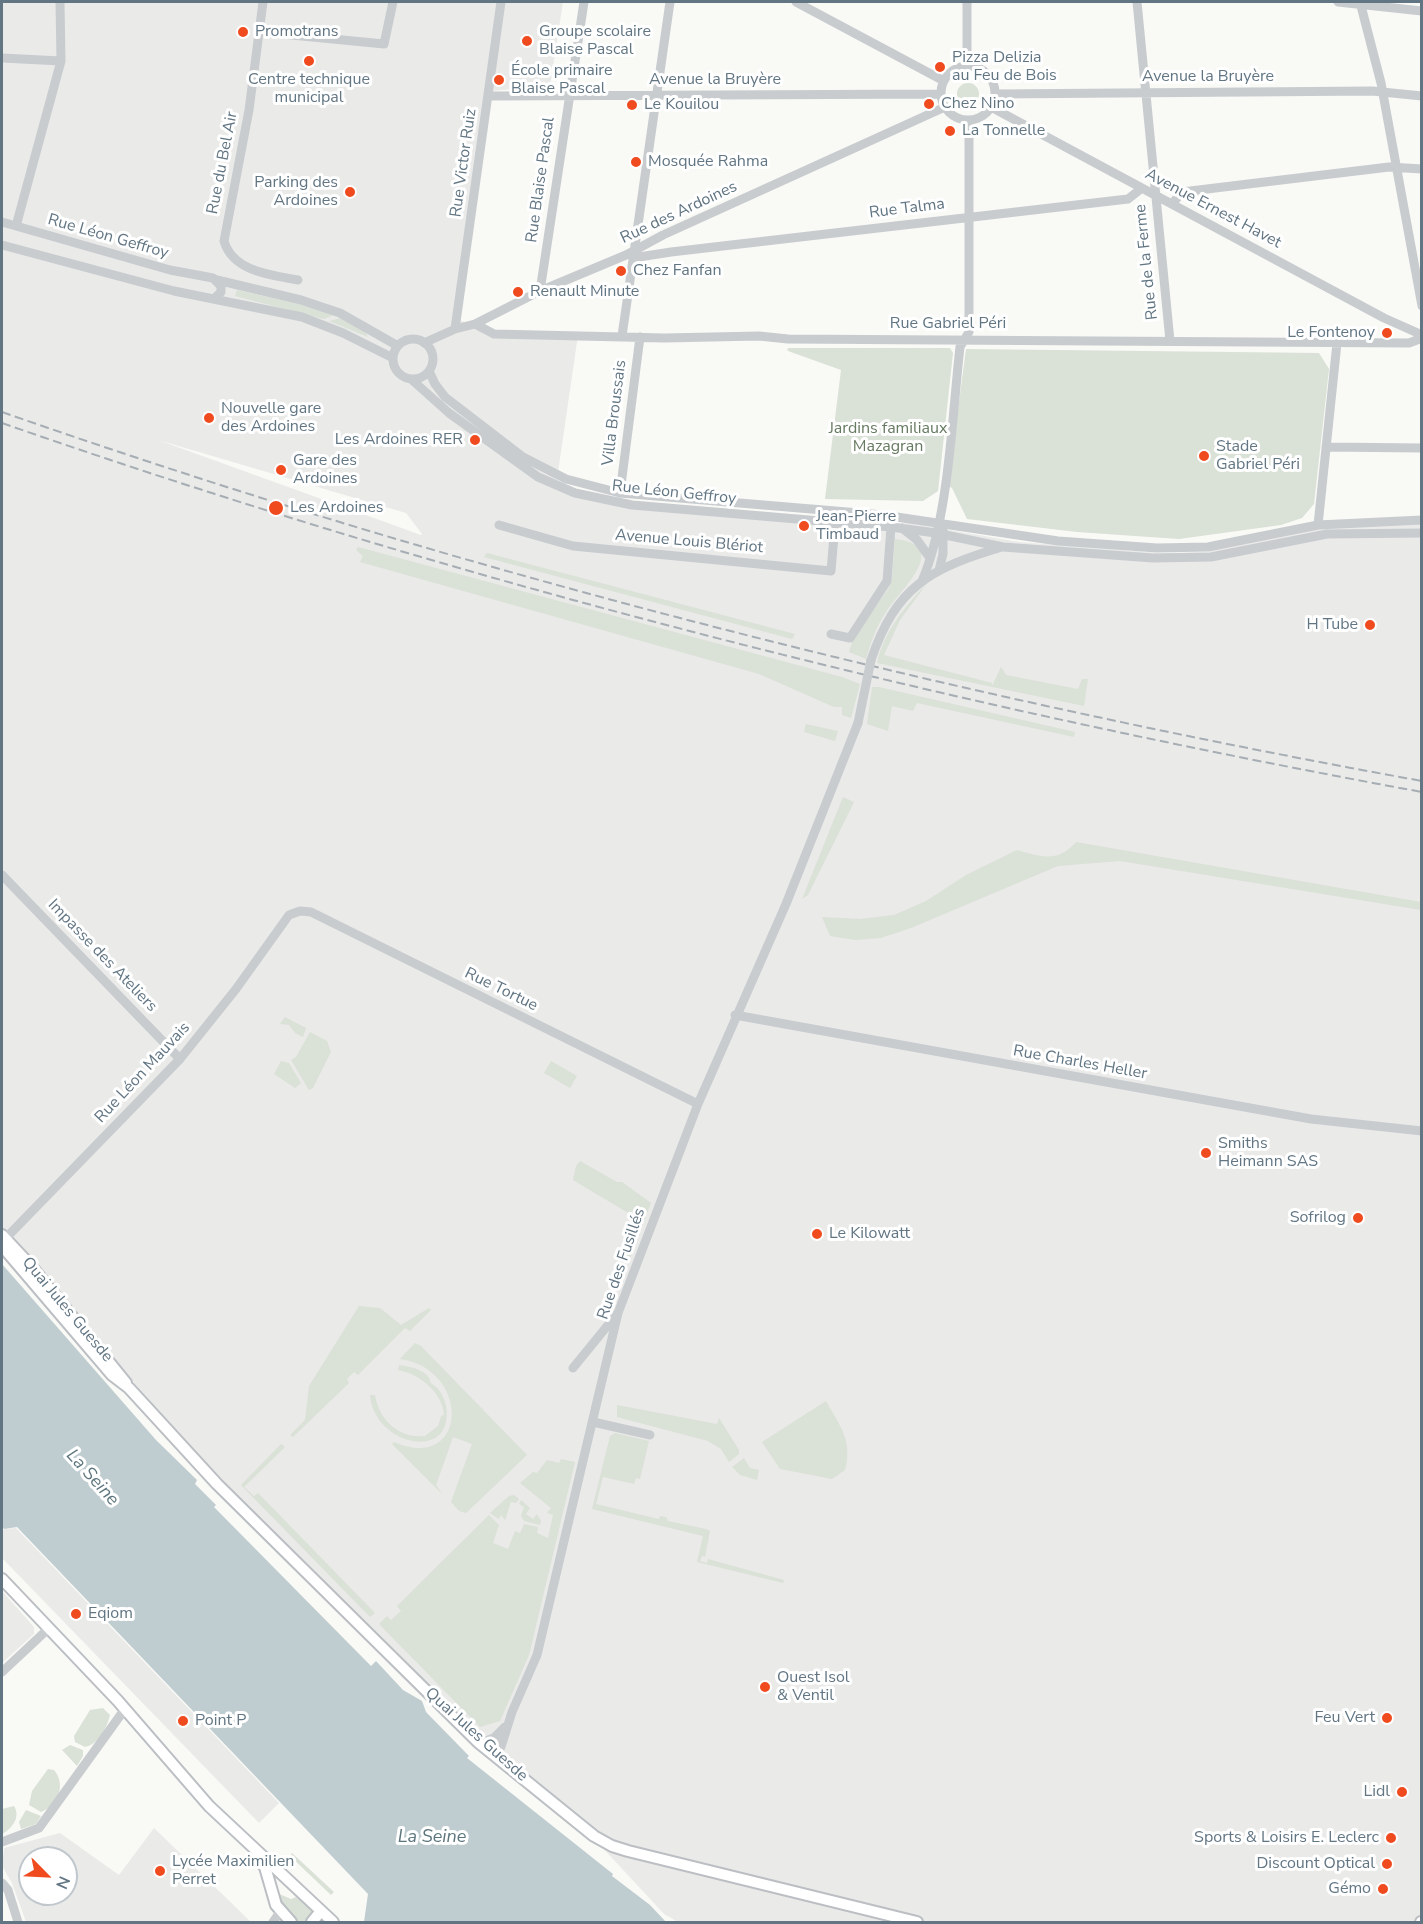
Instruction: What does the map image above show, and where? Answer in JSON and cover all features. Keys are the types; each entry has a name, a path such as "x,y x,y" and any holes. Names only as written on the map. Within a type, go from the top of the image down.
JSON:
{"main road":[{"name":"Quai Jules Guesde","path":"2,1241 116,1368 129,1388 217,1484 480,1743 594,1836 612,1846 917,1923"},
{"path":"2,1579 118,1701 136,1725 209,1806 333,1923"},
{"path":"50,1631 62,1648 136,1725"},
{"path":"209,1806 214,1816 261,1862 268,1875 273,1899 280,1912 291,1923"},
{"path":"273,1899 277,1888 284,1885 318,1907"},
{"path":"312,1923 318,1907"}],"street":[{"path":"16,226 61,61 60,2"},
{"name":"Rue du Bel Air","path":"263,2 261,32 249,110 224,241 230,255 245,266 266,274 298,280"},
{"path":"261,32 384,44 388,35 393,2"},
{"name":"Rue Victor Ruiz","path":"455,329 501,2"},
{"name":"Rue Blaise Pascal","path":"540,291 584,2"},
{"path":"622,336 633,252 638,239 670,2"},
{"path":"796,2 944,81"},
{"path":"967,2 967,66"},
{"name":"Rue de la Ferme","path":"1137,2 1170,341"},
{"path":"1338,2 1422,11"},
{"path":"1361,3 1382,91 1422,306"},
{"path":"2,58 61,61"},
{"path":"967,66 984,71 994,85 995,94 991,107 977,118 969,120 955,117 945,107 941,94 944,81 954,70 967,66"},
{"name":"Avenue la Bruyère","path":"995,94 1382,91 1422,96"},
{"name":"Avenue la Bruyère","path":"489,96 941,94"},
{"name":"Rue des Ardoines","path":"424,343 455,329 475,324 540,291 633,252 663,235 945,107"},
{"name":"Avenue Ernest Havet","path":"991,107 1422,336"},
{"path":"939,570 943,554 940,528 941,506 960,347 969,332 969,120"},
{"path":"1172,204 1182,192 1397,166 1422,170"},
{"name":"Rue Talma","path":"633,265 639,257 671,252 1128,199 1142,188"},
{"name":"Rue Léon Geffroy","path":"2,222 206,279 217,280"},
{"path":"663,235 671,252"},
{"name":"Rue Léon Geffroy","path":"2,245 210,298 302,317 343,333 393,358"},
{"path":"210,298 221,290 217,280"},
{"path":"217,280 302,300 340,313 398,346"},
{"name":"Rue Gabriel Péri","path":"475,324 494,334 640,337 1409,343 1422,336"},
{"name":"Villa Broussais","path":"620,493 640,337"},
{"path":"411,339 424,343 432,354 429,370 423,376 411,379 398,372 393,358 398,346 411,339"},
{"path":"1318,525 1337,343"},
{"name":"Rue Léon Geffroy","path":"429,370 435,384 445,397 523,457 566,479 620,493 940,528"},
{"name":"Rue Léon Geffroy","path":"411,379 449,413 500,451 538,477 575,493 632,506 835,524 940,528"},
{"path":"1326,447 1422,448"},
{"path":"940,528 1058,541 1157,548 1208,547 1318,525 1422,520"},
{"name":"Avenue Louis Blériot","path":"500,525 573,546 831,571 835,524"},
{"path":"831,634 850,638 887,581 891,527"},
{"path":"903,528 917,540 930,558"},
{"path":"940,528 1003,547 1154,558 1211,556 1327,534 1422,532"},
{"path":"922,581 940,528"},
{"path":"922,581 957,561 1003,547"},
{"name":"Rue des Fusillés","path":"494,1755 501,1747 537,1655 618,1313 632,1263 735,1015 786,903 858,723 871,660 880,632 897,605 922,581"},
{"name":"Impasse des Ateliers","path":"2,874 180,1059"},
{"name":"Rue Tortue","path":"289,915 300,911 311,912 698,1104"},
{"name":"Rue Léon Mauvais","path":"2,1241 180,1059 236,989 289,915"},
{"name":"Rue Charles Heller","path":"735,1015 1311,1119 1422,1131"},
{"path":"573,1368 618,1313"},
{"path":"588,1349 601,1347 610,1351"},
{"path":"593,1422 650,1435"},
{"path":"2,1672 50,1631"},
{"path":"2,1842 39,1828 122,1713"},
{"path":"480,1743 494,1738 509,1723"},
{"path":"2,1883 8,1890 18,1923"},
{"path":"273,1923 280,1912"}],"shaded area":[{"path":"2,2 500,2 457,319 494,334 578,335 556,486 604,501 835,524 909,523 1019,542 1160,553 1206,552 1339,525 1421,520 1421,1918 1414,1922 678,1922 664,1914 600,1845 493,1756 219,1481 2,1230","holes":["158,440 406,513 421,535"]},
{"name":"Groupe scolaire Blaise Pascal","path":"502,2 563,2 550,86 490,91"},
{"path":"16,1528 279,1803 259,1823 2,1558 2,1532 4,1529"},
{"path":"2,1591 34,1627 34,1634 2,1663"},
{"name":"Lycée Maximilien Perret","path":"154,1828 251,1922 26,1922 20,1906 78,1906 78,1846 18,1846 18,1900 2,1866 4,1848 60,1833 119,1875"}],"green space":[{"path":"968,83 976,86 979,94 976,102 968,105 960,102 957,94 960,86"},
{"path":"237,290 334,315 324,319 235,296"},
{"path":"341,318 364,329 368,337 329,321"},
{"name":"Jardins familiaux Mazagran","path":"789,348 950,348 953,353 938,491 923,501 825,499 841,370 788,351"},
{"path":"966,349 1319,353 1329,369 1314,504 1302,518 1281,525 1179,539 1077,532 967,519 952,488 948,486"},
{"path":"895,539 912,543 920,550 921,559 910,581 879,623 866,659 849,652 853,639 889,588 892,579"},
{"path":"358,547 842,677 860,684 851,718 842,715 842,707 834,707 759,674 360,562 363,556 356,550"},
{"path":"487,553 795,634 792,639 484,557"},
{"path":"928,582 900,620 884,655 992,683 992,686 1001,667 1006,675 1078,689 1082,679 1088,679 1084,706 877,663 891,629"},
{"path":"872,687 1075,732 1074,737 917,703 913,711 892,706 888,731 867,724"},
{"path":"806,724 838,731 835,741 804,732"},
{"path":"843,797 854,802 808,895 802,899"},
{"path":"1076,842 1421,902 1421,910 1120,861 1058,866 911,928 881,938 855,940 830,936 822,917 860,919 894,915 926,901 966,875 1017,850 1034,855 1056,856"},
{"path":"285,1017 306,1028 303,1037 295,1033 289,1025 280,1024"},
{"path":"310,1032 327,1041 331,1052 313,1088 309,1090 291,1060 296,1057"},
{"path":"281,1061 289,1063 301,1083 295,1088 274,1074"},
{"path":"551,1061 577,1076 570,1088 544,1073"},
{"path":"580,1161 617,1182 622,1182 651,1203 630,1258 624,1256 640,1220 573,1180 576,1166"},
{"path":"359,1306 380,1308 401,1325 429,1308 431,1310 410,1331 405,1328 358,1375 354,1372 347,1379 349,1383 293,1437 290,1435 305,1420 309,1386"},
{"path":"415,1343 421,1346 527,1455 466,1513 459,1511 451,1502 472,1444 453,1437 436,1485 443,1495 392,1444 394,1442 418,1448 436,1444 447,1432 452,1416 449,1398 440,1381 423,1367 400,1359"},
{"path":"399,1365 415,1368 427,1375 431,1384 439,1390 444,1399 445,1424 438,1436 427,1441 413,1441 398,1436 385,1426 375,1412 370,1395 375,1395 381,1412 392,1426 399,1431 416,1436 425,1436 438,1426 441,1416 444,1415 440,1400 429,1386 415,1376 398,1370"},
{"path":"826,1401 844,1434 847,1450 845,1470 832,1479 780,1469 762,1442"},
{"path":"617,1405 717,1424 719,1418 739,1450 739,1454 729,1462 721,1449 708,1441 617,1417"},
{"path":"615,1433 649,1441 640,1479 636,1478 634,1484 603,1477 596,1504 659,1519 660,1516 666,1517 668,1521 706,1529 710,1531 705,1557 702,1556 700,1561 707,1563 708,1559 784,1580 783,1583 697,1562 703,1536 592,1509 610,1436"},
{"path":"281,1444 285,1447 244,1487 254,1496 258,1493 375,1613 370,1617 241,1485"},
{"path":"744,1458 750,1468 759,1470 757,1480 740,1475 732,1467"},
{"path":"561,1459 575,1462 529,1655 500,1721 480,1727 379,1624 387,1616 391,1620 401,1611 397,1606 489,1515 499,1525 493,1543 508,1549 515,1531 520,1533 524,1524 538,1527 537,1533 548,1538 553,1515 547,1513 551,1508 520,1483 533,1472 537,1473 547,1460 559,1463"},
{"path":"514,1495 519,1499 516,1503 511,1502 505,1520 501,1515 499,1519 490,1513 509,1496"},
{"path":"521,1500 530,1508 526,1514 533,1519 537,1514 541,1521 540,1525 524,1521 521,1516 524,1507 519,1504"},
{"path":"103,1708 110,1715 98,1739 85,1747 75,1742 74,1736 90,1710"},
{"path":"70,1745 83,1750 83,1756 77,1766 62,1750"},
{"path":"48,1769 54,1770 58,1776 60,1788 56,1799 41,1812 29,1805 32,1791"},
{"path":"14,1806 16,1818 9,1829 2,1834 2,1809"},
{"path":"26,1810 41,1816 36,1824 21,1829 19,1822"},
{"path":"292,1853 334,1892 331,1895 290,1856"},
{"path":"279,1894 291,1899 296,1897 314,1912 308,1922 298,1922 278,1903"}],"water":[{"name":"La Seine","path":"2,1264 156,1440 197,1480 195,1484 216,1505 214,1507 371,1666 376,1661 403,1690 422,1701 426,1712 469,1756 467,1758 613,1874 612,1876 650,1905 666,1922 364,1922 368,1894 17,1527 4,1529 2,1526"}],"railway":[{"path":"2,412 176,471 351,525 527,577 704,624 1062,709 1242,747 1422,781"},
{"path":"2,423 351,536 704,635 1062,720 1422,792"}],"place":[{"name":"Promotrans","path":"243,32"},
{"name":"Groupe scolaire Blaise Pascal","path":"527,41"},
{"name":"Centre technique municipal","path":"309,61"},
{"name":"Pizza Delizia au Feu de Bois","path":"940,67"},
{"name":"École primaire Blaise Pascal","path":"499,80"},
{"name":"Chez Nino","path":"929,104"},
{"name":"Le Kouilou","path":"632,105"},
{"name":"La Tonnelle","path":"950,131"},
{"name":"Mosquée Rahma","path":"636,162"},
{"name":"Parking des Ardoines","path":"350,192"},
{"name":"Chez Fanfan","path":"621,271"},
{"name":"Renault Minute","path":"518,292"},
{"name":"Le Fontenoy","path":"1387,333"},
{"name":"Nouvelle gare des Ardoines","path":"209,418"},
{"name":"Les Ardoines RER","path":"475,440"},
{"name":"Stade Gabriel Péri","path":"1204,456"},
{"name":"Gare des Ardoines","path":"281,470"},
{"name":"Les Ardoines","path":"276,508"},
{"name":"Jean-Pierre Timbaud","path":"804,526"},
{"name":"H Tube","path":"1370,625"},
{"name":"Smiths Heimann SAS","path":"1206,1153"},
{"name":"Sofrilog","path":"1358,1218"},
{"name":"Le Kilowatt","path":"817,1234"},
{"name":"Eqiom","path":"76,1614"},
{"name":"Ouest Isol & Ventil","path":"765,1687"},
{"name":"Feu Vert","path":"1387,1718"},
{"name":"Point P","path":"183,1721"},
{"name":"Lidl","path":"1402,1792"},
{"name":"Sports & Loisirs E. Leclerc","path":"1391,1838"},
{"name":"Discount Optical","path":"1387,1864"},
{"name":"Lycée Maximilien Perret","path":"160,1871"},
{"name":"Gémo","path":"1383,1889"}]}
